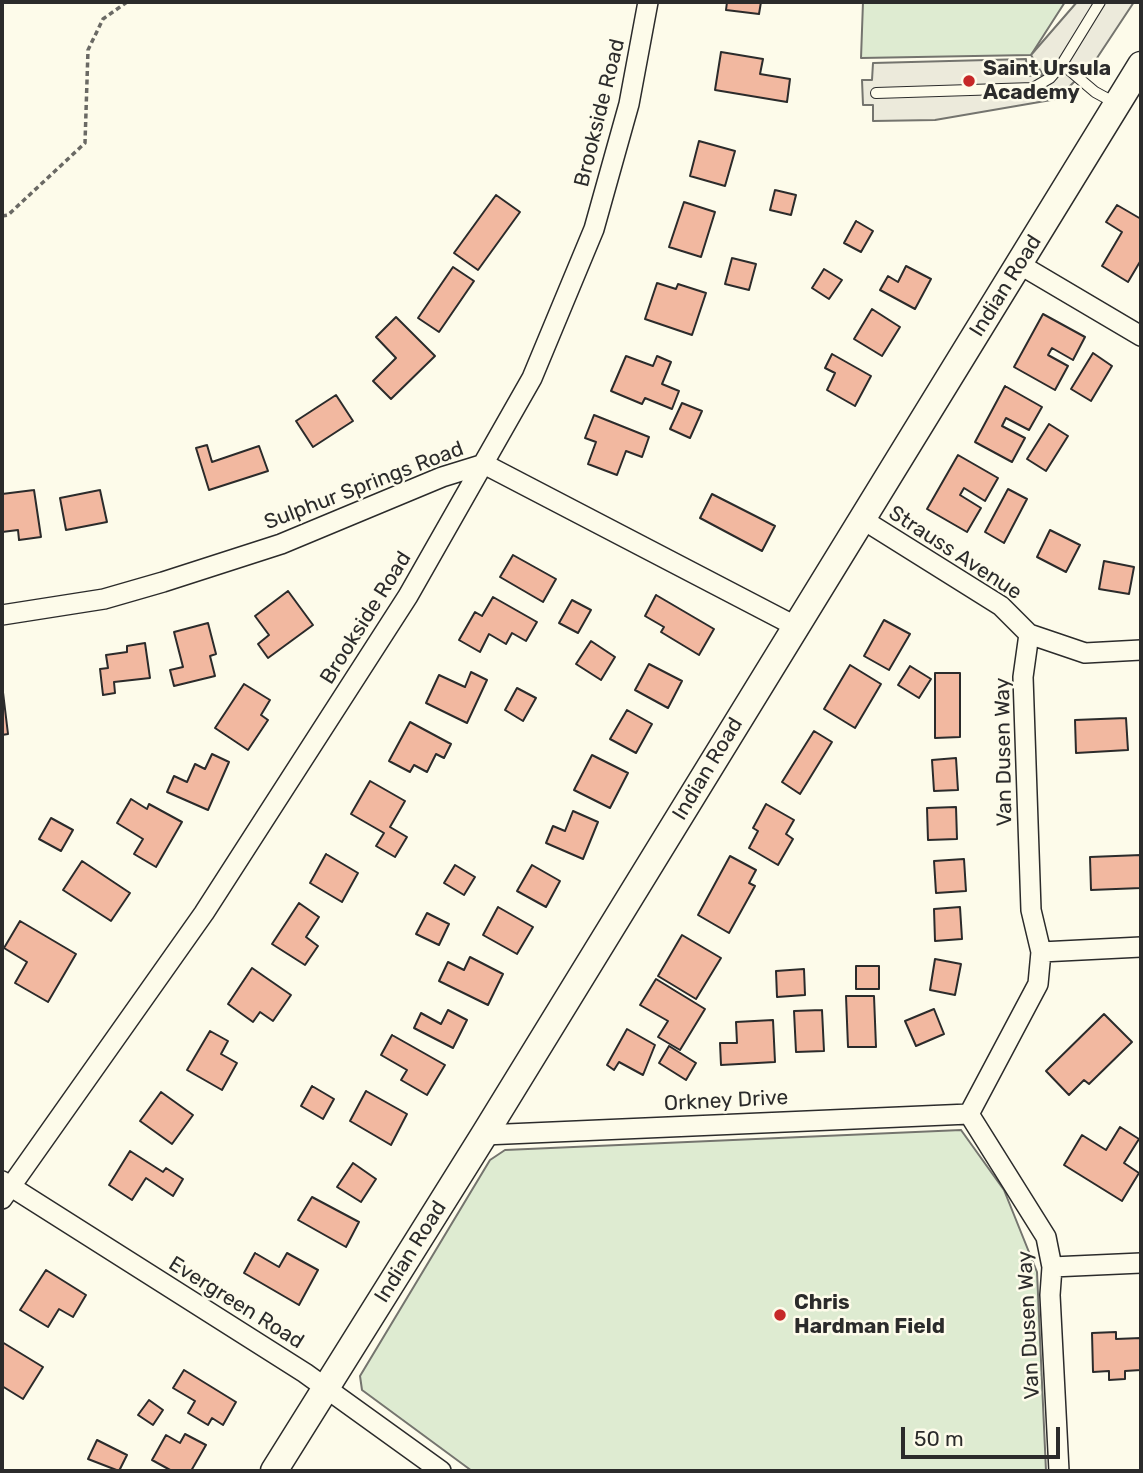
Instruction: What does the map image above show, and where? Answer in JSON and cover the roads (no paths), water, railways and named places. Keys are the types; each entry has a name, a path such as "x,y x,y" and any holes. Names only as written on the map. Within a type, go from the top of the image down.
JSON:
{"street":[{"name":"Brookside Road","path":"5,1189 212,901 408,596 531,378 594,229 629,104 648,2"},
{"name":"Indian Road","path":"274,1471 485,1135 1141,65"},
{"path":"1020,264 1141,336"},
{"name":"Sulphur Springs Road","path":"2,615 104,599 163,582 281,544 442,477 484,464 795,626"},
{"name":"Strauss Avenue","path":"862,519 1001,606 1029,635 1085,653 1141,650"},
{"name":"Van Dusen Way","path":"1029,635 1023,677 1031,910 1041,952"},
{"path":"969,1114 1038,984 1041,952 1141,947"},
{"name":"Van Dusen Way","path":"969,1114 1046,1237 1052,1267 1050,1295 1059,1471"},
{"name":"Orkney Drive","path":"485,1135 969,1114"},
{"name":"Evergreen Road","path":"5,1189 325,1387 441,1471"},
{"path":"1052,1267 1141,1263"}],"lane":[{"path":"876,93 1033,88 1050,78 1062,64 1100,2"},
{"path":"1062,64 1095,92 1117,104"}],"place":[{"name":"Saint Ursula Academy","path":"969,81"},
{"name":"Chris Hardman Field","path":"780,1315"}]}
